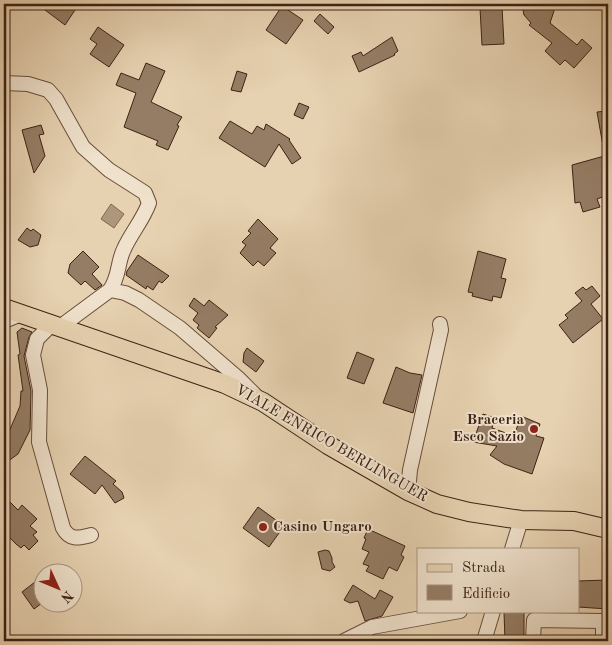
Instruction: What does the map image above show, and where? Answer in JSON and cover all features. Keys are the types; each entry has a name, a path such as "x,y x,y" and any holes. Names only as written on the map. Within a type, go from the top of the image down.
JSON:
{"main road":[{"name":"VIALE ENRICO BERLINGUER","path":"4,308 225,384 263,402 328,445 408,491 437,504 469,512 520,520 574,521 608,529"}],"street":[{"path":"4,82 28,84 48,90 56,100 83,147 109,170 144,194 149,203 145,215 124,250 116,281 110,290 37,339 34,347 33,355 40,390 39,442 63,528 66,534 76,539 91,535"},
{"path":"110,290 124,293 139,300 180,328 263,402"},
{"path":"4,321 21,314"},
{"path":"408,491 410,470 441,330 440,324"},
{"path":"512,548 520,520"},
{"path":"344,641 372,627 454,612"},
{"path":"484,641 493,612"},
{"path":"534,641 534,620 603,622 603,641"}],"shaded area":[{"path":"111,204 124,214 114,228 101,219"}],"building":[{"path":"37,4 79,4 65,25"},
{"path":"522,4 553,4 554,11 550,23 577,45 582,39 592,48 574,68 565,60 560,65 545,51 552,43 529,25 531,23 524,15"},
{"path":"282,6 303,20 286,44 266,30"},
{"path":"502,7 504,44 482,45 480,8"},
{"path":"320,14 334,27 328,34 314,21"},
{"path":"98,27 124,45 109,67 90,54 97,44 90,39"},
{"path":"392,37 398,51 395,55 359,72 352,56 361,52 363,56"},
{"path":"146,63 165,71 151,102 182,117 168,150 156,145 158,141 124,127 136,93 116,85 121,73 139,80"},
{"path":"237,71 247,74 241,92 231,90"},
{"path":"299,103 309,107 303,119 294,115"},
{"path":"607,111 608,145 603,146 597,112"},
{"path":"230,121 252,134 257,126 264,130 266,124 290,139 301,158 292,164 279,144 265,167 219,138"},
{"path":"41,125 44,134 39,135 45,156 34,173 22,130"},
{"path":"608,155 608,195 597,199 600,207 583,212 580,202 575,203 572,165"},
{"path":"258,219 278,239 270,248 276,253 264,266 258,261 253,266 240,253 246,245 242,242 251,233 248,231"},
{"path":"27,228 31,231 33,229 41,235 38,245 30,247 18,240"},
{"path":"83,251 99,267 92,274 102,285 95,290 85,281 81,285 68,273 70,264"},
{"path":"478,251 506,259 501,278 506,279 501,298 493,296 492,301 472,296 473,293 468,292"},
{"path":"138,255 169,276 162,283 159,281 153,290 147,286 146,289 126,275"},
{"path":"592,286 600,296 591,304 603,319 573,343 559,325 568,318 565,315 582,301 575,293 583,287 586,290"},
{"path":"194,298 204,306 209,300 228,315 215,327 217,328 209,338 197,328 199,325 193,320 198,313 189,306"},
{"path":"22,328 32,332 24,356 31,391 30,430 18,454 4,464 4,432 8,434 20,406 21,391 23,391 17,332"},
{"path":"247,348 264,361 256,372 243,362 244,353"},
{"path":"357,352 374,359 364,384 347,378"},
{"path":"396,367 410,373 422,375 413,413 383,403"},
{"path":"483,414 495,418 492,428 514,436 521,416 540,424 536,436 544,438 532,474 504,464 490,455 497,446 473,442"},
{"path":"85,456 116,481 113,484 122,492 124,498 115,503 102,485 95,494 70,474"},
{"path":"10,502 18,510 22,505 37,519 30,526 37,532 33,535 38,541 29,550 24,545 21,548 4,532 4,508"},
{"name":"Casino Ungaro","path":"258,507 284,526 269,547 243,528"},
{"path":"368,529 405,546 401,555 404,557 397,571 389,567 383,579 366,571 369,566 363,564 369,552 362,549"},
{"path":"329,551 335,567 330,571 322,569 318,552"},
{"path":"608,580 608,609 580,607 580,581"},
{"path":"32,584 32,606 22,592"},
{"path":"353,585 375,599 380,590 393,597 382,616 365,621 358,601 350,603 344,600"},
{"path":"504,612 524,612 524,641 505,640"}],"place":[{"name":"Braceria Esco Sazio","path":"534,429"},
{"name":"Casino Ungaro","path":"263,527"}]}
